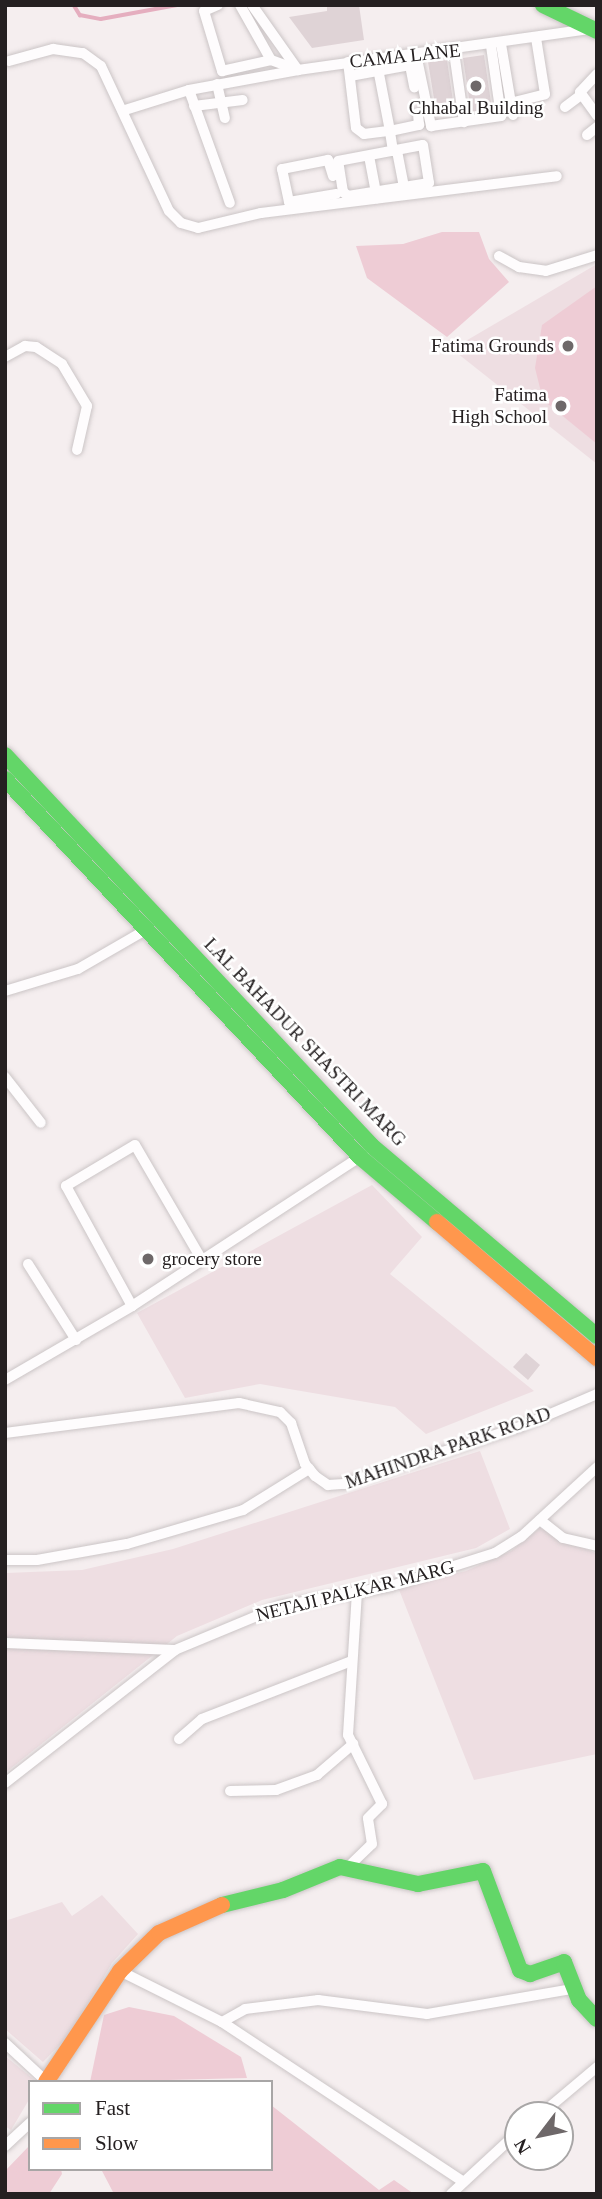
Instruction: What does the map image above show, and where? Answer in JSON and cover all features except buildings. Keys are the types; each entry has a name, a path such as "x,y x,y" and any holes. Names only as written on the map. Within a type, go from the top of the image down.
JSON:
{"main road":[{"path":"543,5 567,11 594,30"},
{"name":"LAL BAHADUR SHASTRI MARG","path":"5,755 11,782 310,1080 366,1151 514,1266 597,1336"},
{"name":"LAL BAHADUR SHASTRI MARG","path":"153,926 298,1092 503,1278 597,1358"},
{"path":"298,1092 310,1080"},
{"path":"503,1278 514,1266"},
{"path":"47,2080 120,1971 159,1933 208,1908 348,1867 418,1884 483,1871 520,1970 530,1974 564,1962 572,1989 597,2019"}],"street":[{"path":"218,5 204,11 222,71 271,60 298,70"},
{"path":"240,5 271,60"},
{"path":"251,5 298,70"},
{"name":"CAMA LANE","path":"125,110 189,90 298,70 376,58 412,58 454,53 594,30"},
{"path":"510,103 545,94 536,38"},
{"path":"496,45 513,115"},
{"path":"412,58 428,125 464,122 501,116 496,45"},
{"path":"9,61 53,50 83,52 112,81 169,211 181,223 198,228 337,198"},
{"path":"454,53 464,122"},
{"path":"376,58 405,191"},
{"path":"350,76 379,71 412,58"},
{"path":"348,62 359,132 390,131 419,125 412,58"},
{"path":"597,74 580,88 581,95 597,115"},
{"path":"217,84 225,118"},
{"path":"189,90 230,203"},
{"path":"565,107 581,95"},
{"path":"194,106 243,100"},
{"path":"587,135 597,127"},
{"path":"377,195 345,195 337,163 423,145 432,180 405,191"},
{"path":"369,156 377,195"},
{"path":"337,198 328,160 282,167 289,202 377,195 557,176"},
{"path":"499,256 519,267 546,271 597,255"},
{"path":"5,357 25,346 36,347 62,364 87,406 77,450"},
{"path":"5,991 78,969 153,926"},
{"path":"5,1077 41,1123"},
{"path":"132,1306 66,1186 135,1145 202,1260"},
{"path":"5,1380 132,1306 366,1151"},
{"path":"28,1264 76,1340"},
{"name":"MAHINDRA PARK ROAD","path":"309,1469 328,1485 344,1484 522,1426 597,1394"},
{"path":"5,1433 239,1403 286,1417 309,1469 243,1510 127,1544 37,1560 5,1560"},
{"name":"NETAJI PALKAR MARG","path":"5,1783 175,1650 281,1606 357,1592 495,1553 540,1520 597,1467"},
{"path":"540,1520 563,1538 597,1546"},
{"path":"348,1867 372,1844 368,1818 382,1804 352,1744 349,1662 357,1592"},
{"path":"5,1643 175,1650"},
{"path":"179,1739 202,1720 349,1662"},
{"path":"230,1791 276,1790 317,1775 352,1744"},
{"path":"120,1971 222,2022 462,2181"},
{"path":"222,2022 245,2009 318,2000 427,2014 572,1989"},
{"path":"5,2043 45,2080"},
{"path":"557,2101 597,2067"},
{"path":"8,2140 28,2125"},
{"path":"451,2194 504,2144"}],"shaded area":[{"path":"442,232 479,232 489,259 509,282 447,337 367,278 356,246 403,244"},
{"name":"Fatima High School","path":"597,264 597,464 452,349"},
{"name":"Fatima Grounds","path":"597,286 597,444 543,400 535,368 542,325"},
{"path":"372,1185 422,1237 390,1274 534,1391 426,1434 395,1407 260,1384 185,1398 137,1313"},
{"path":"480,1451 510,1529 476,1548 262,1600 177,1636 5,1773 5,1573 82,1570 173,1549"},
{"path":"540,1528 597,1554 597,1754 474,1780 398,1587 466,1571 511,1551"},
{"path":"102,1895 138,1934 112,1963 69,2035 43,2062 5,2029 5,1921 62,1902 72,1916"},
{"path":"129,2007 174,2016 241,2057 247,2078 90,2080 104,2015"},
{"path":"5,2056 35,2080 28,2080 28,2101 11,2130 5,2126"},
{"path":"273,2107 379,2190 394,2180 414,2194 114,2194 102,2171 273,2171"},
{"path":"28,2147 28,2171 61,2171 62,2174 49,2194 5,2194 5,2171"}],"waterway":[{"path":"74,5 80,15 101,19 177,5"}],"traffic: fast":[{"path":"543,5 597,31"},
{"path":"5,755 372,1146 597,1336"},
{"path":"5,779 360,1157 437,1222"},
{"path":"222,1905 283,1890 340,1867 418,1884 483,1871 520,1970 530,1974 564,1962 579,2000 597,2019"}],"traffic: slow":[{"path":"437,1222 597,1358"},
{"path":"47,2080 120,1971 159,1933 222,1905"}],"place":[{"name":"Chhabal Building","path":"476,86"},
{"name":"Fatima Grounds","path":"568,346"},
{"name":"Fatima High School","path":"561,406"},
{"name":"grocery store","path":"148,1259"}]}
